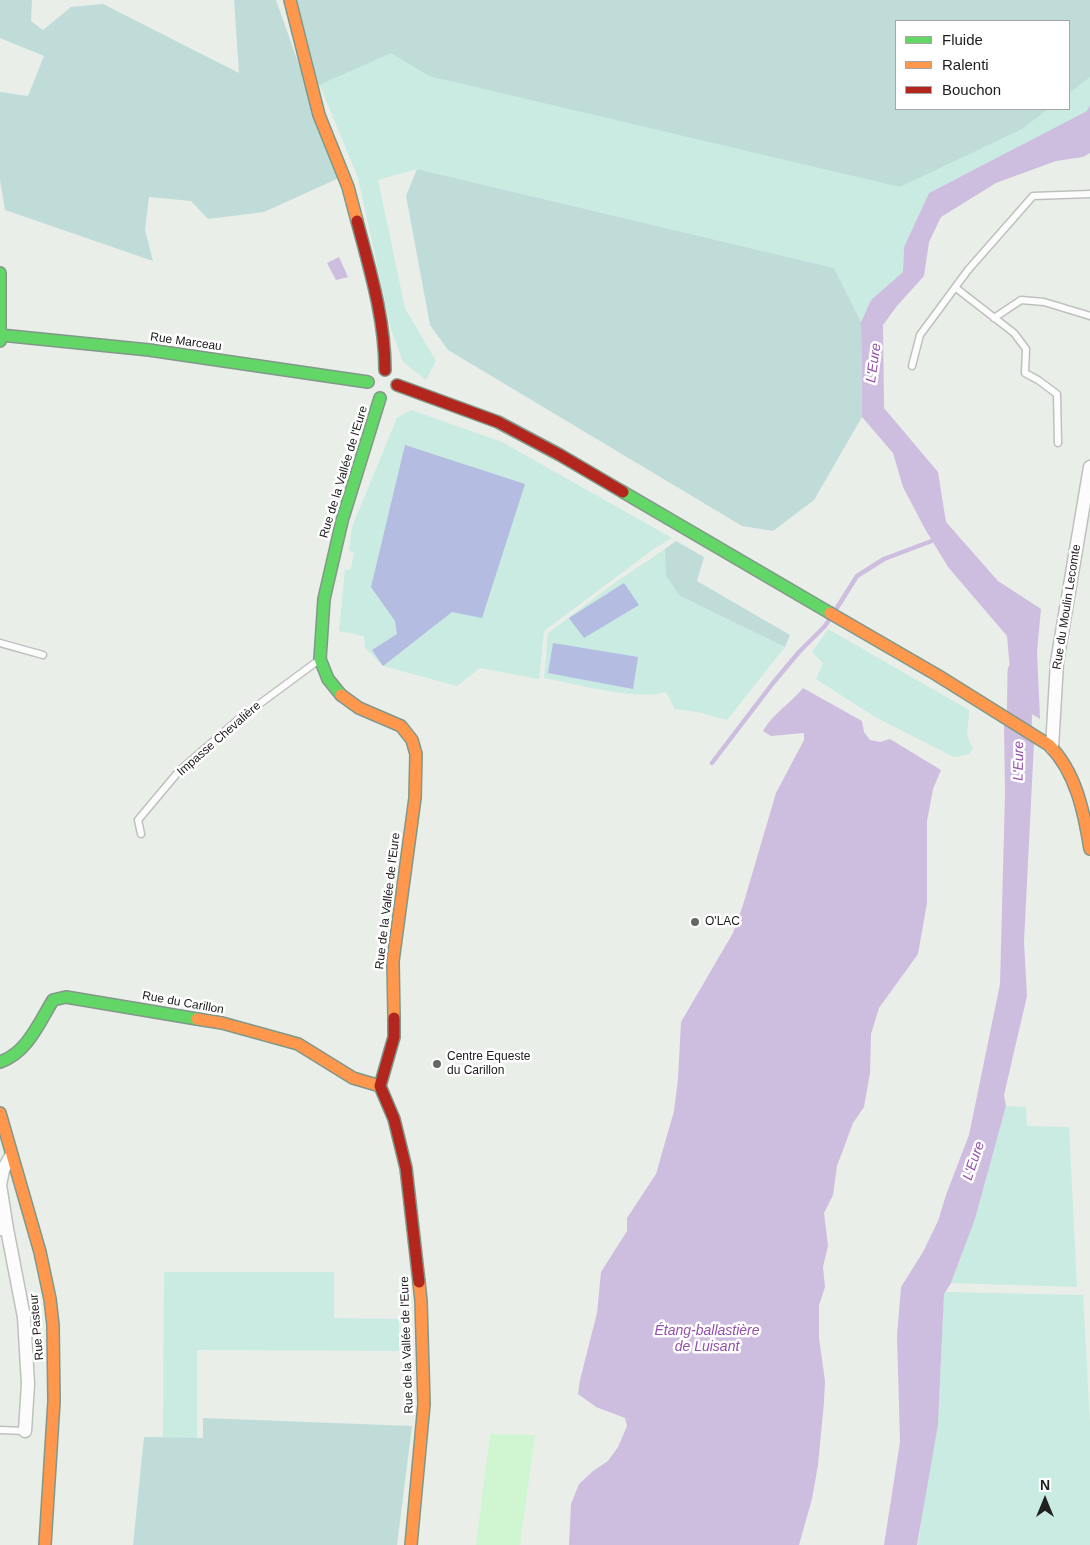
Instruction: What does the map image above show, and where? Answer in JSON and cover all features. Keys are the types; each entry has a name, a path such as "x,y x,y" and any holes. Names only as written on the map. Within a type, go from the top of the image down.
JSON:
{"street":[{"path":"290,0 319,115 348,187 374,284 385,347 385,370"},
{"path":"0,273 0,341"},
{"name":"Rue Marceau","path":"0,335 159,352 368,382"},
{"path":"385,370 392,374 397,385 396,390 389,396 380,398 372,394 368,382 376,371 385,370"},
{"path":"397,385 468,410 497,422 540,444 972,696 1038,738 1052,748 1066,769 1077,793 1086,821 1090,850"},
{"name":"Rue de la Vallée de l'Eure","path":"380,398 342,521 324,599 320,659 328,679 339,694 359,708 401,726 412,740 416,754 415,798 393,962 394,1037 380,1086 394,1118 406,1168 421,1301 424,1404 411,1545"},
{"name":"Rue du Moulin Lecomte","path":"1052,748 1057,662 1090,467"},
{"name":"Rue du Carillon","path":"0,1062 7,1061 22,1049 53,1000 66,998 222,1022 298,1044 352,1078 380,1086"},
{"name":"Rue Pasteur","path":"0,1113 39,1249 51,1300 54,1339 52,1463 45,1545"},
{"path":"11,1156 3,1170 0,1185 4,1229 24,1317 28,1384 25,1431"}],"lane":[{"path":"912,366 920,335 968,270 1033,196 1090,194"},
{"path":"956,288 1014,333 1026,349 1025,373 1056,394 1058,443"},
{"path":"994,318 1021,300 1044,302 1090,316"},
{"path":"0,643 43,654"},
{"name":"Impasse Chevalière","path":"141,834 138,820 180,771 239,719 320,659"},
{"path":"0,1430 25,1431"}],"shaded area":[{"path":"0,0 32,0 31,21 43,30 71,7 103,4 239,73 234,0 276,0 339,178 264,212 208,219 191,201 149,197 145,230 153,261 5,210 0,180 0,92 28,96 44,56 0,38"},
{"path":"297,0 1090,0 1090,77 1070,92 1070,20 895,20 895,110 1047,110 1022,129 900,187 429,76 391,53 319,85"},
{"path":"310,0 1090,0 1090,105 1088,111 929,193 904,247 903,272 871,300 861,322 834,268 417,169 378,180 405,308 436,361 426,380 403,362 391,329 358,178 314,71"},
{"path":"417,169 834,268 861,322 862,417 814,500 773,531 742,526 448,350 430,325 406,196"},
{"path":"411,410 502,442 672,538 655,548 544,631 539,679 480,668 457,686 383,666 365,648 364,636 339,631 345,570 351,569 354,552 349,551 352,527 397,418"},
{"path":"405,445 525,484 482,618 452,612 383,666 372,650 397,634 395,621 371,587"},
{"path":"676,541 704,557 697,581 790,635 785,647 680,596 666,576 665,549"},
{"path":"665,549 667,576 680,596 785,647 727,720 698,712 675,709 666,692 654,694 623,693 544,678 548,633 616,582"},
{"path":"624,583 639,605 584,638 569,618"},
{"path":"828,629 969,710 967,736 973,748 969,754 954,757 875,717 816,679 823,663 812,652"},
{"path":"553,643 638,657 633,689 548,673"},
{"path":"1006,1106 1026,1107 1027,1126 1069,1127 1077,1287 951,1283 975,1219"},
{"path":"164,1272 334,1272 334,1318 399,1319 399,1351 197,1350 197,1438 163,1438"},
{"path":"944,1292 1083,1295 1090,1424 1090,1545 918,1545 938,1425"},
{"path":"203,1418 412,1426 397,1545 133,1545 144,1437 203,1438"}],"sand":[{"path":"490,1434 535,1435 520,1545 476,1545"}],"water":[{"path":"1090,105 1090,153 1083,157 1056,161 996,183 941,217 929,242 924,276 883,325 884,408 938,472 946,522 998,581 1041,609 1037,652 1040,719 1013,703 1007,636 948,567 903,487 893,453 862,417 861,322 871,300 903,272 904,247 929,193 1087,111"},
{"path":"339,257 348,277 336,280 327,263"},
{"name":"Étang-ballastière de Luisant","path":"803,688 862,721 864,732 870,740 880,742 890,739 941,770 933,789 927,821 927,903 918,954 879,1008 871,1034 870,1073 864,1107 853,1123 837,1166 833,1195 824,1213 828,1246 823,1267 825,1287 819,1305 819,1338 825,1381 818,1465 812,1499 799,1545 569,1545 571,1504 579,1484 608,1461 618,1447 627,1426 625,1418 596,1407 578,1394 597,1313 601,1272 627,1231 627,1218 656,1174 674,1111 681,1022 733,933 776,793 804,740 804,733 771,736 763,731 772,719"},
{"path":"1004,725 1034,743 1024,942 1027,996 1004,1095 1006,1106 975,1219 951,1283 944,1294 938,1425 917,1545 884,1545 900,1442 897,1336 901,1287 923,1252 938,1221 969,1135 1000,984 1005,793"}],"waterway":[{"path":"835,611 857,576 884,559 937,539"},
{"path":"712,763 773,683 831,617"},
{"name":"L'Eure","path":"1019,750 1020,672"}],"traffic: fast":[{"path":"0,273 0,341"},
{"path":"0,335 149,350 368,382"},
{"path":"341,695 328,679 320,659 324,599 342,521 380,398"},
{"path":"623,492 830,613"},
{"path":"0,1062 18,1052 25,1044 53,1000 66,997 197,1019"}],"traffic: slow":[{"path":"290,0 319,115 348,187 357,221"},
{"path":"830,613 937,675 1049,745 1066,767 1072,780 1082,807 1090,849"},
{"path":"341,695 359,708 401,726 412,740 416,754 415,798 393,961 394,1018"},
{"path":"197,1019 222,1023 298,1044 353,1078 380,1086"},
{"path":"0,1113 40,1252 50,1299 53,1325 54,1401 45,1545"},
{"path":"411,1545 424,1404 419,1282"}],"traffic: jam":[{"path":"357,221 380,313 385,370"},
{"path":"397,385 498,422 560,455 623,492"},
{"path":"394,1018 394,1037 380,1086 394,1119 406,1168 419,1282"}],"place":[{"name":"O'LAC","path":"695,922"},
{"name":"Centre Equeste du Carillon","path":"437,1064"}]}
